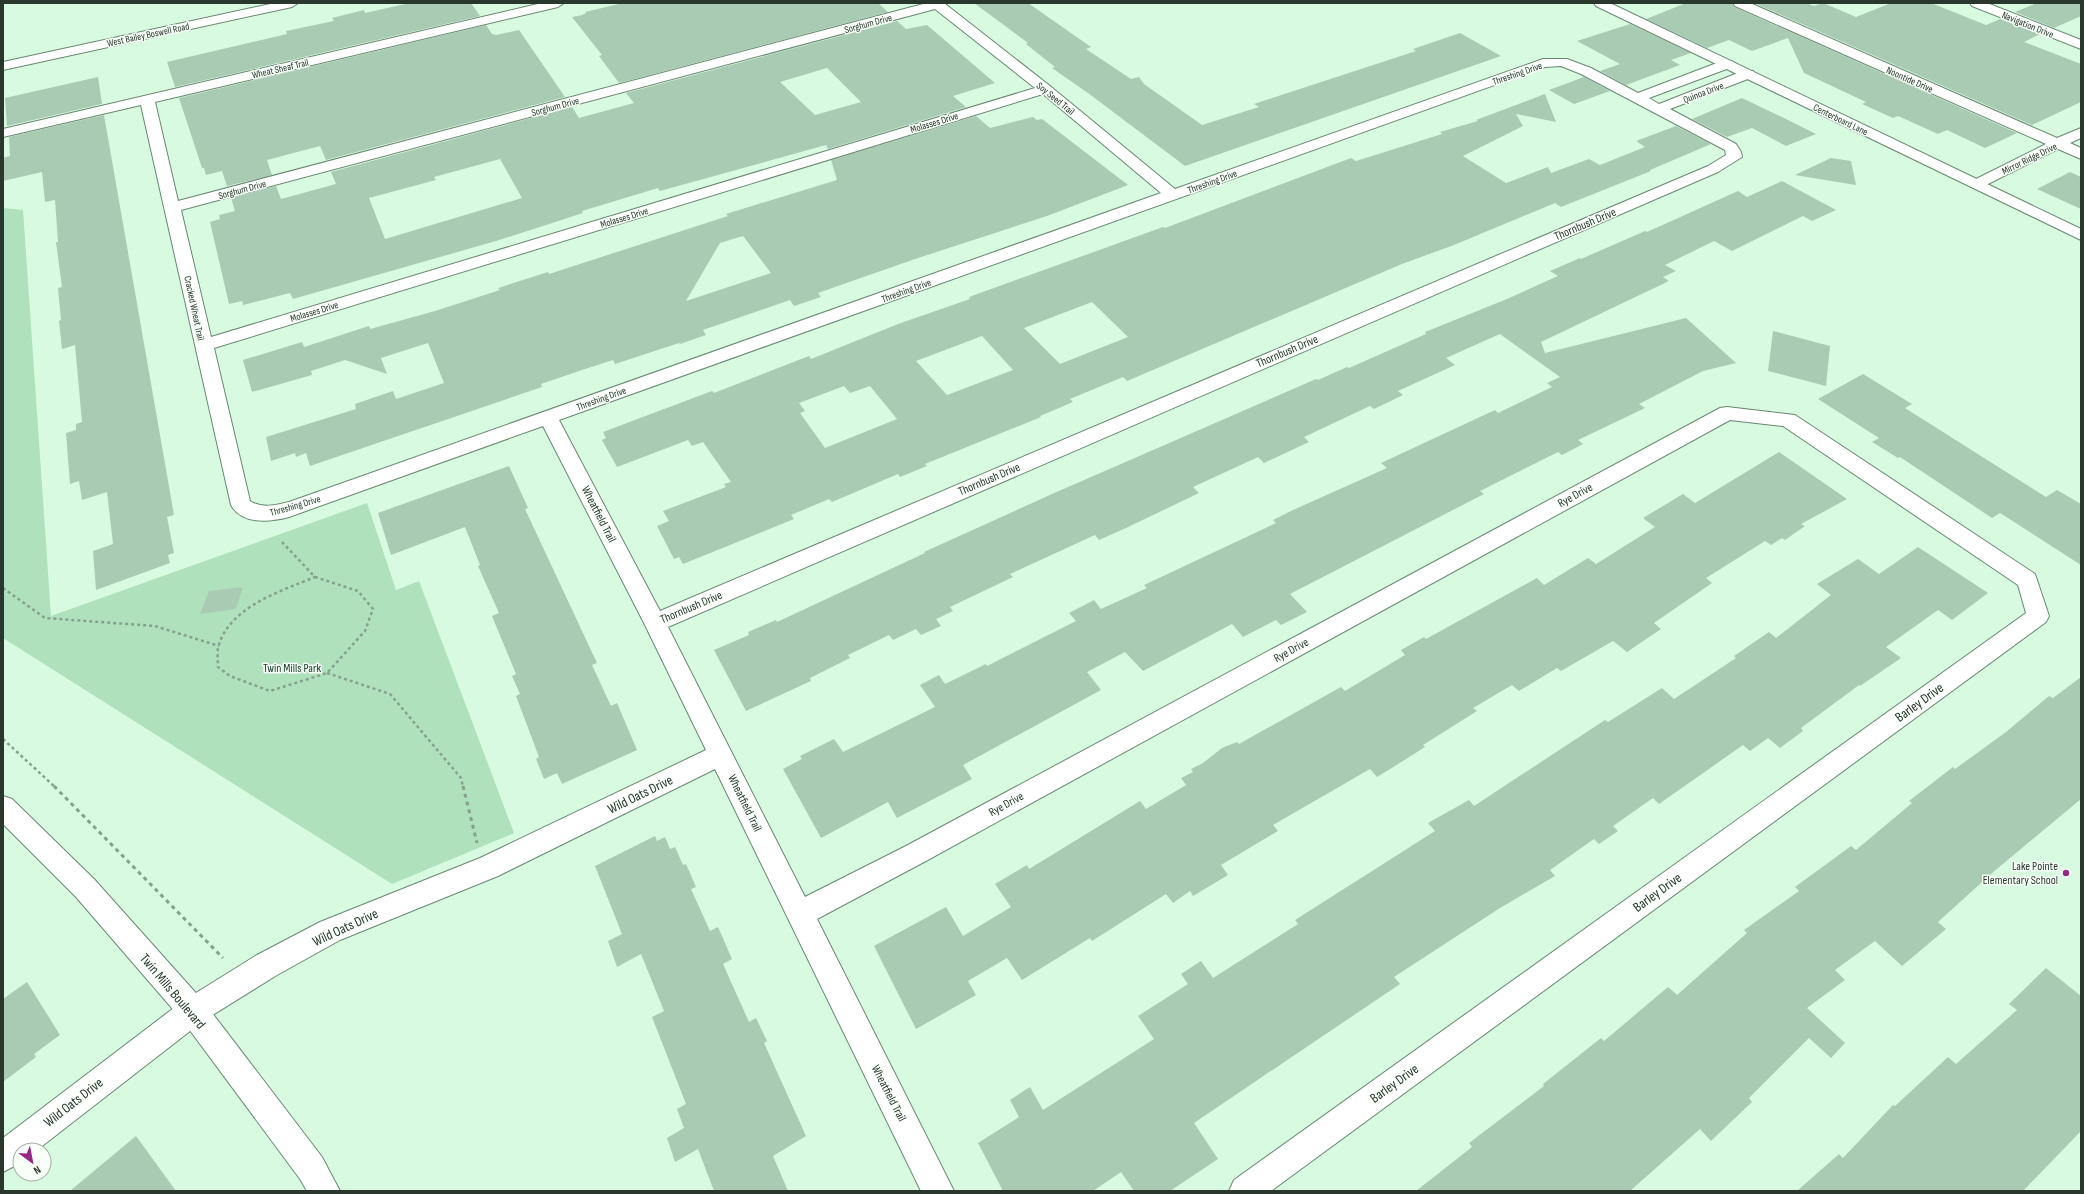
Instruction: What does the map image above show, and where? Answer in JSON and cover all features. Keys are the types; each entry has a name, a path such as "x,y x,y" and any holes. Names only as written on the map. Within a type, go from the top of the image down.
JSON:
{"street":[{"name":"West Bailey Boswell Road","path":"3,66 292,3"},
{"name":"Centerboard Lane","path":"1600,3 2081,235"},
{"name":"Noontide Drive","path":"1739,3 2081,154"},
{"name":"Navigation Drive","path":"1976,3 2081,45"},
{"name":"Wheat Sheaf Trail","path":"3,133 147,99 517,7 553,4"},
{"name":"Soy Seed Trail","path":"937,4 1045,89 1173,195"},
{"name":"Sorghum Drive","path":"173,207 937,4"},
{"name":"Thornbush Drive","path":"655,623 1683,181 1734,157 1734,152 1731,147 1586,71 1562,62"},
{"name":"Threshing Drive","path":"250,512 272,514 296,507 1543,63 1562,62"},
{"name":"Quinoa Drive","path":"1637,98 1727,64"},
{"name":"Quinoa Drive","path":"1658,109 1748,74"},
{"name":"Molasses Drive","path":"203,345 1045,89"},
{"name":"Cracked Wheat Trail","path":"147,99 241,505 250,512"},
{"name":"Mirror Ridge Drive","path":"1977,184 2081,132"},
{"name":"Rye Drive","path":"800,914 936,842 1727,413 1788,420"},
{"name":"Wheatfield Trail","path":"548,417 655,623 938,1191"},
{"name":"Barley Drive","path":"1245,1191 2038,616 2028,580 1788,420"},
{"name":"Wild Oats Drive","path":"3,1157 192,1011 267,965 330,932 488,867 721,755"},
{"name":"Twin Mills Boulevard","path":"3,807 84,888 192,1011 311,1168 324,1191"}],"path":[{"path":"282,542 315,577 358,590 373,609 365,631 327,673 270,691 230,676 218,667 219,646 230,626 254,604 315,577"},
{"path":"3,588 45,618 155,626 219,646"},
{"path":"327,673 390,694 451,766 461,778 478,842 472,845"},
{"path":"3,739 67,798 223,958 230,955"}],"green space":[{"name":"Twin Mills Park","path":"3,208 23,210 51,616 367,503 396,590 419,581 514,833 392,884 3,638"}],"building":[{"path":"410,3 471,3 480,16 175,87 167,62 287,34 286,31 334,21 332,18 364,10 365,13"},
{"path":"623,3 878,3 888,12 619,83 599,56 602,55 572,17 582,15 586,13 585,12"},
{"path":"974,3 1028,3 1091,47 1086,49 1131,79 1139,77 1144,84 1202,125 1259,107 1254,104 1416,51 1413,49 1460,33 1501,56 1185,166 1088,93 1052,68 1055,67 1026,44 1028,43"},
{"path":"1686,3 1732,3 1734,7 2017,133 1985,148 1947,130 1938,134 1898,116 1893,118 1862,104 1866,102 1804,73 1788,38 1752,51 1729,40 1707,48 1646,19"},
{"path":"1754,3 1806,3 1814,6 1823,3 1856,17 1891,3 1931,3 1986,25 2000,19 2040,34 2024,42 2081,64 2081,102 2032,125"},
{"path":"2037,3 2081,3 2081,16 2054,28 2015,12"},
{"path":"897,21 906,29 927,25 995,83 953,96 966,107 828,149 826,145 660,191 658,188 582,211 583,213 496,241 293,299 290,293 243,305 242,301 229,304 210,222 220,219 219,215 235,211 231,198 276,186 281,199 336,184 331,172 572,107 579,118 634,103 626,93","holes":["827,68 861,102 815,115 780,82","500,159 522,198 385,239 369,198 436,180 434,177"]},
{"path":"1630,24 1691,53 1671,60 1680,65 1626,85 1600,71 1620,64 1577,41"},
{"path":"486,25 492,34 496,35 519,30 565,97 326,160 320,146 267,160 272,175 227,186 222,171 206,175 204,168 202,168 179,98"},
{"path":"98,77 102,104 7,126 5,98"},
{"path":"1584,77 1610,91 1574,104 1549,90"},
{"path":"1545,94 1556,122 1516,114 1523,126 1463,156 1506,183 1548,167 1551,173 1589,159 1600,165 1645,147 1636,141 1676,126 1711,144 1650,170 1651,171 1561,207 1555,203 1454,245 1402,264 1127,381 1123,377 1070,399 1073,402 1040,416 1041,417 925,464 927,466 900,477 898,474 832,502 829,499 791,515 794,519 683,564 679,557 674,559 657,526 669,521 663,511 726,487 724,484 731,482 703,442 692,446 688,440 617,467 602,440 606,438 603,432 712,391 714,393 809,356 811,359 898,324 970,299 969,297 1163,227 1165,228 1351,158 1356,161 1442,134 1440,132 1478,121 1476,120","holes":["1092,302 1128,337 1060,364 1024,328","982,336 1013,370 947,395 916,361","844,386 850,393 870,386 897,419 825,448 800,413 805,411 799,403"]},
{"path":"1742,98 1816,134 1786,146 1752,128 1727,137 1692,119"},
{"path":"104,115 174,515 167,517 174,553 168,555 170,563 96,590 93,551 113,544 107,492 82,500 79,481 70,484 66,433 76,430 76,424 82,422 75,345 62,349 58,288 62,287 56,242 58,242 55,200 45,202 42,172 3,181 3,158 10,156 9,137"},
{"path":"976,116 990,128 1033,117 1037,120 1042,119 1128,185 1047,216 915,259 818,293 821,297 794,306 790,300 703,330 706,335 680,344 679,343 615,364 613,360 582,370 541,384 542,387 310,466 306,453 296,457 295,453 271,461 266,437 356,409 355,404 393,391 396,399 444,383 428,343 381,358 387,374 345,360 311,371 312,375 252,392 243,360 302,342 304,347 369,326 370,329 435,311 500,290 498,288 548,272 549,274 728,216 726,214 837,180 831,160","holes":["743,236 771,273 686,301 720,243"]},
{"path":"1831,158 1851,161 1856,185 1795,175"},
{"path":"2070,172 2081,177 2081,209 2037,189"},
{"path":"1782,181 1836,210 1812,221 1803,216 1732,251 1714,241 1665,265 1676,271 1663,277 1669,281 1541,342 1545,353 1686,318 1736,363 1703,371 1639,404 1645,408 1578,440 1583,444 1562,455 1558,452 1480,491 1484,494 1290,594 1307,612 1281,625 1276,620 1243,637 1232,624 1143,671 1125,652 1087,672 1101,690 963,765 972,779 897,818 888,802 821,838 783,769 802,759 800,756 834,739 843,752 935,707 920,685 939,675 945,684 986,664 987,666 1076,621 1069,613 1094,600 1101,609 1147,588 1144,585 1276,523 1273,520 1293,510 1387,468 1381,463 1495,410 1498,413 1552,387 1547,383 1560,377 1500,334 1446,358 1455,365 1398,391 1403,395 1374,409 1370,406 1304,437 1309,442 1264,463 1258,457 1193,487 1199,493 1126,528 1099,540 1095,535 1010,574 1013,577 950,607 953,611 936,619 941,626 921,635 916,629 893,640 889,635 848,655 850,658 810,678 811,681 746,711 714,650 749,635 748,632 776,620 777,622 925,553 924,552 1052,494 1316,379 1318,380 1347,367 1349,368 1426,334 1425,332 1507,299 1558,276 1550,271 1645,231 1647,232 1738,191 1747,197"},
{"path":"1773,331 1830,346 1826,386 1768,371"},
{"path":"1863,374 1912,404 1905,408 2046,497 2057,490 2081,504 2081,565 2000,513 1992,518 1900,457 1898,458 1872,442 1879,438 1818,399"},
{"path":"1779,452 1847,499 1801,524 1805,526 1785,540 1782,538 1771,545 1765,541 1706,578 1712,583 1654,623 1661,629 1627,652 1613,641 1561,671 1557,668 1519,691 1512,685 1473,708 1477,711 1423,745 1425,747 1377,777 1370,769 1273,825 1278,831 1221,865 1228,875 1193,896 1190,891 1173,903 1166,894 1092,941 1090,938 1022,980 1007,958 968,981 976,995 916,1029 874,946 946,907 963,936 1011,907 995,884 1027,865 1029,869 1140,801 1146,809 1186,785 1181,778 1193,772 1191,769 1203,763 1222,748 1237,742 1239,744 1341,687 1345,691 1405,655 1401,650 1424,637 1426,639 1537,578 1544,585 1588,558 1596,564 1655,527 1643,518 1683,494 1695,503"},
{"path":"509,466 528,508 525,509 597,663 592,665 611,706 617,703 637,750 562,784 557,773 544,779 536,759 539,757 516,696 520,694 512,676 516,674 492,616 499,613 478,566 480,565 465,527 391,555 378,513"},
{"path":"1918,547 1988,593 1952,620 1938,610 1886,647 1901,658 1860,686 1859,685 1801,728 1803,731 1780,748 1768,738 1750,751 1743,745 1659,804 1653,798 1613,826 1618,831 1599,844 1594,839 1550,870 1555,876 1500,908 1394,977 1400,984 1194,1123 1218,1159 1170,1191 1134,1191 1121,1172 1093,1191 1003,1191 978,1143 1019,1117 1010,1100 1030,1087 1043,1110 1154,1039 1138,1016 1188,984 1181,974 1201,961 1213,978 1298,924 1295,920 1435,831 1428,823 1469,800 1474,806 1605,720 1608,722 1662,688 1674,699 1736,658 1734,656 1769,632 1776,638 1831,595 1817,584 1858,559 1879,574"},
{"path":"243,587 236,609 200,614 209,591"},
{"path":"2081,677 2081,799 1992,873 1938,922 1946,929 1902,966 1875,941 1835,970 1845,980 1807,1008 1845,1043 1831,1058 1809,1038 1749,1098 1752,1102 1711,1141 1700,1129 1630,1191 1416,1191 1472,1147 1469,1143 1544,1086 1543,1084 1601,1038 1604,1041 1668,987 1677,995 1747,933 1744,930 1799,891 1795,887 1851,846 1856,850 1912,803 1909,801 1953,767 1955,769 2006,732 2049,696 2053,698"},
{"path":"655,836 657,841 665,837 670,849 675,847 683,865 686,864 696,887 691,889 710,931 718,927 732,959 723,964 749,1022 756,1018 767,1041 764,1043 806,1136 773,1156 788,1191 714,1191 698,1149 675,1162 667,1138 684,1128 677,1109 686,1104 652,1017 664,1011 641,954 617,967 608,941 622,934 595,866"},
{"path":"2046,968 2081,996 2081,1131 2023,1191 1797,1191 1839,1154 1843,1158 1893,1105 1895,1106 1948,1057 1956,1064 2017,1010 2009,1004"},
{"path":"27,982 60,1035 34,1054 36,1057 3,1082 3,999"},
{"path":"136,1136 176,1191 70,1191"}],"place":[{"name":"Lake Pointe Elementary School","path":"2066,873"}]}
